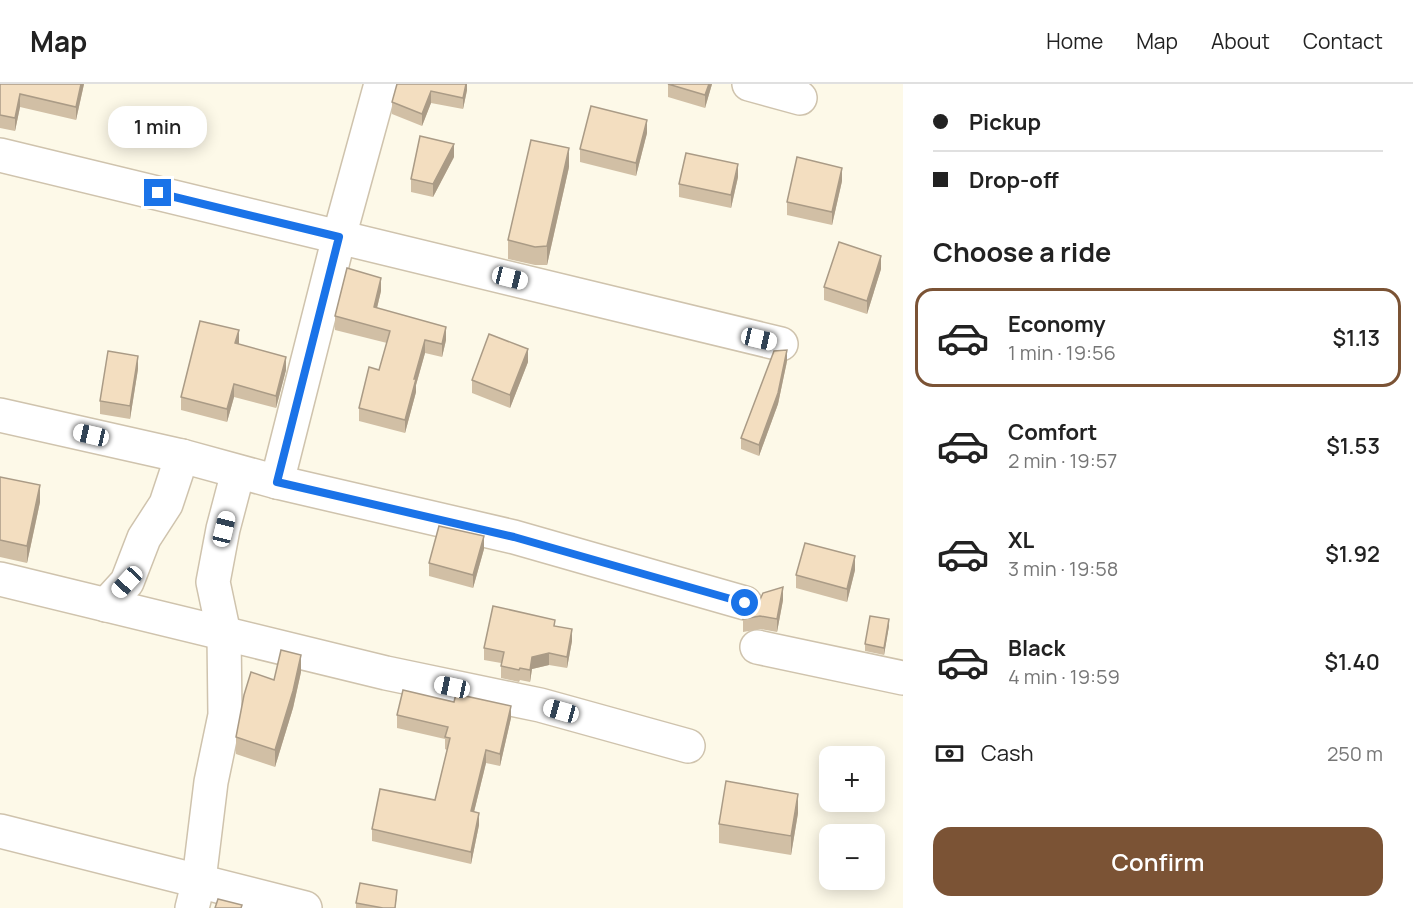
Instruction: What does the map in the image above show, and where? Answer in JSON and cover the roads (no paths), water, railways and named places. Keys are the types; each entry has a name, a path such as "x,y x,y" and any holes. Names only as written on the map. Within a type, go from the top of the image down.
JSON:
{"street":[{"path":"277,482 339,237 381,84"},
{"path":"748,84 800,98"},
{"path":"0,155 781,344"},
{"path":"0,415 182,456 277,482 514,537 745,603"},
{"path":"106,605 127,582 144,538 166,504 182,456"},
{"path":"195,894 211,782 225,715 224,634 213,582 238,472"},
{"path":"0,579 386,673 540,705 688,746"},
{"path":"757,646 903,678"},
{"path":"0,831 195,894 305,908"}]}
